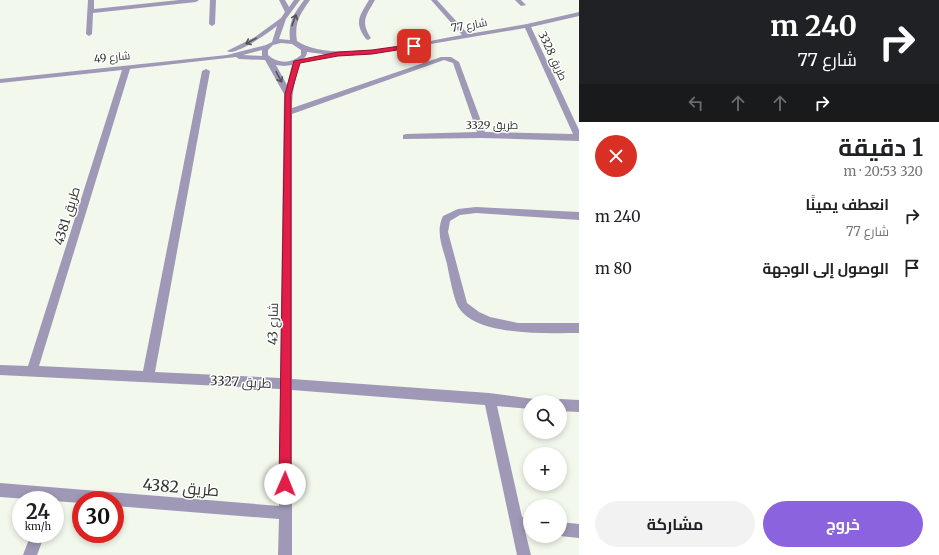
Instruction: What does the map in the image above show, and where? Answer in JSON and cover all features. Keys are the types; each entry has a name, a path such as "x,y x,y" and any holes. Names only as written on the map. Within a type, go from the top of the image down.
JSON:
{"street":[{"path":"89,34 91,0"},
{"path":"91,10 196,0"},
{"path":"212,24 213,0"},
{"path":"282,0 288,12"},
{"path":"211,58 239,48 270,30 283,19 297,0"},
{"path":"294,42 292,31 293,21 307,0"},
{"path":"368,38 361,28 360,21 372,0"},
{"path":"434,0 467,37"},
{"path":"518,0 523,5"},
{"name":"شارع 77","path":"269,60 281,64 338,54 372,52 527,26 579,14"},
{"path":"283,19 275,42 294,42 304,49"},
{"name":"طريق 3328","path":"527,26 579,138"},
{"name":"شارع 49","path":"0,81 227,56 267,47 275,42"},
{"path":"267,47 264,52 269,60"},
{"name":"شارع 77","path":"304,49 338,54"},
{"name":"شارع 43","path":"285,555 288,94 298,61 304,56 304,49"},
{"name":"شارع 49","path":"227,56 269,60"},
{"path":"289,112 444,58 452,59 456,62 482,135"},
{"name":"شارع 43","path":"269,60 288,94"},
{"name":"طريق 4381","path":"32,372 127,67"},
{"path":"148,377 206,71"},
{"name":"طريق 3329","path":"406,137 482,135 579,138"},
{"path":"579,216 476,210 458,212 446,219 443,232 463,306 472,315 488,323 506,327 579,328"},
{"name":"طريق 3327","path":"0,370 286,384 523,401"},
{"path":"489,399 523,520"},
{"path":"567,405 579,406"},
{"name":"طريق 4382","path":"0,490 12,492"},
{"name":"طريق 4382","path":"64,498 285,513"},
{"path":"567,530 579,531"},
{"path":"30,555 35,543"},
{"path":"524,543 524,555"}],"route":[{"path":"285,484 288,94 297,61 338,54 358,54 414,46"}]}
